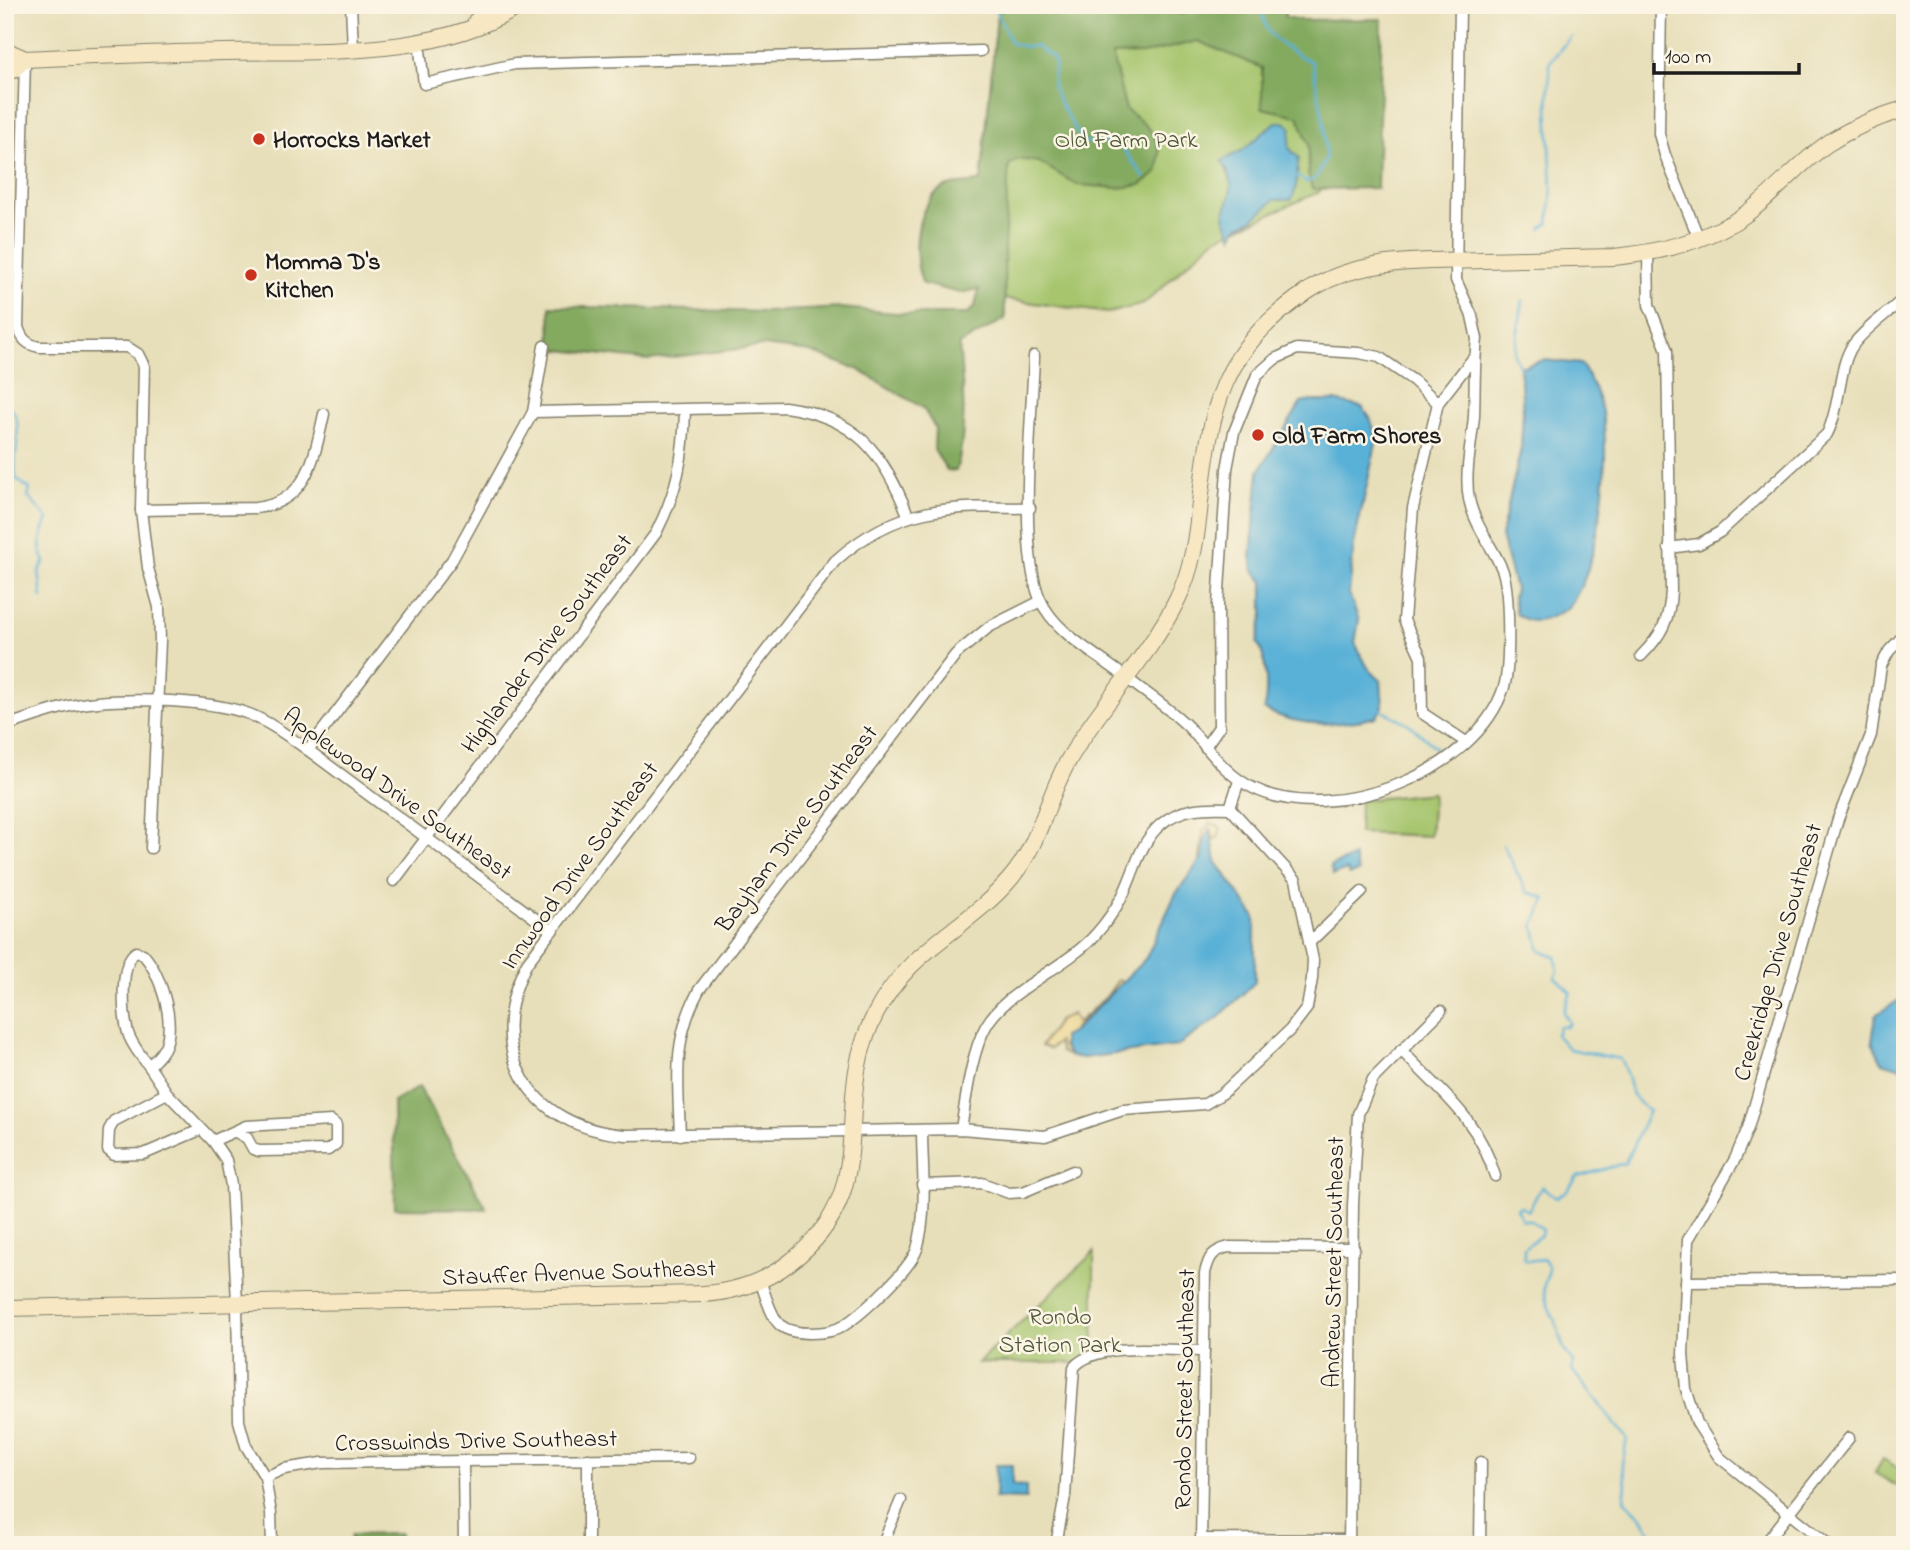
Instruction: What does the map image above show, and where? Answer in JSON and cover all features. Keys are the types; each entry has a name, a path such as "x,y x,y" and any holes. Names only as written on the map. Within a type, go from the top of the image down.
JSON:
{"street":[{"path":"351,5 353,49"},
{"path":"469,27 497,5"},
{"path":"5,50 25,59 353,49 419,43 492,20 521,5"},
{"path":"1034,356 1031,562 1041,601 1076,639 1171,712 1239,781 1286,800 1324,802 1386,789 1419,776 1447,758 1491,714 1505,685 1507,660 1507,588 1503,570 1468,497 1475,357 1474,327 1458,287 1455,261 1460,5"},
{"path":"1661,5 1660,134 1665,157 1699,239"},
{"path":"419,43 424,84 515,64 981,51"},
{"path":"5,70 13,69 25,59"},
{"path":"25,59 18,327 28,344 38,347 127,347 138,354 144,366 141,510 148,568 159,607 158,701 151,848"},
{"name":"Stauffer Avenue Southeast","path":"5,1308 703,1294 760,1281 804,1252 827,1226 848,1181 858,1063 882,1002 915,959 992,898 1015,872 1034,843 1067,762 1165,623 1191,561 1208,435 1218,395 1254,337 1312,289 1341,275 1386,264 1648,254 1699,239 1758,205 1827,144 1864,123 1905,109"},
{"path":"1641,656 1657,639 1670,611 1667,350 1649,305 1648,254"},
{"path":"1669,548 1699,544 1720,532 1827,434 1835,419 1845,365 1853,345 1905,297"},
{"path":"308,750 452,560 533,412 544,346"},
{"path":"1205,747 1219,727 1218,605 1227,469 1239,414 1257,375 1275,359 1297,349 1359,353 1379,357 1414,381 1438,403"},
{"path":"1466,741 1422,713 1421,657 1404,620 1413,508 1438,403 1475,357"},
{"path":"533,412 786,407 820,414 854,432 876,452 893,478 908,515"},
{"name":"Highlander Drive Southeast","path":"394,881 656,533 671,505 681,472 685,410"},
{"path":"141,510 255,508 273,506 288,499 298,490 307,471 324,414"},
{"name":"Innwood Drive Southeast","path":"1030,508 962,507 908,515 860,539 835,561 527,963 511,1003 509,1034 522,1077 542,1105 571,1124 604,1134 961,1129 1045,1136 1123,1110 1205,1104 1223,1093 1281,1039 1307,1008 1313,960 1296,880 1230,808"},
{"name":"Bayham Drive Southeast","path":"680,1135 678,1047 683,1021 699,990 956,654 989,627 1041,601"},
{"name":"Creekridge Drive Southeast","path":"1829,1545 1719,1457 1697,1423 1685,1382 1688,1240 1735,1159 1748,1128 1838,820 1871,735 1881,666 1889,651 1905,634"},
{"name":"Applewood Drive Southeast","path":"5,726 64,707 158,701 224,706 249,715 269,723 308,750 424,839 552,931"},
{"path":"961,1129 966,1096 986,1026 1024,990 1094,936 1122,897 1143,846 1161,825 1181,812 1204,807 1230,808 1239,781"},
{"path":"1309,943 1362,892"},
{"path":"149,1066 166,1047 168,1022 155,972 143,954 136,952 127,962 125,1004 128,1033 149,1066 167,1093 213,1141 226,1160 231,1185 237,1302 239,1421 246,1446 265,1477 271,1513 272,1545"},
{"name":"Andrew Street Southeast","path":"1349,1543 1358,1114 1373,1079 1441,1011"},
{"path":"1401,1050 1472,1124 1487,1148 1495,1175"},
{"path":"167,1093 114,1121 109,1130 108,1150 114,1155 144,1154 200,1130"},
{"path":"213,1141 246,1126 315,1120 331,1121 336,1125 338,1133 336,1144 328,1150 259,1151 253,1149 247,1138 236,1132"},
{"path":"760,1281 779,1324 801,1332 833,1331 842,1327 912,1259 921,1228 922,1130"},
{"path":"922,1185 982,1183 1009,1193 1023,1192 1073,1171"},
{"name":"Rondo Street Southeast","path":"1201,1542 1205,1273 1209,1258 1217,1250 1229,1247 1354,1248"},
{"path":"1686,1282 1905,1280"},
{"path":"1056,1545 1066,1485 1074,1367 1082,1359 1119,1350 1205,1351"},
{"path":"1764,1545 1849,1438"},
{"name":"Crosswinds Drive Southeast","path":"265,1477 284,1469 322,1463 689,1458"},
{"path":"588,1460 588,1545"},
{"path":"463,1462 464,1545"},
{"path":"1480,1545 1481,1462"},
{"path":"882,1545 901,1500"},
{"path":"1201,1542 1349,1543"}],"green space":[{"path":"998,5 1147,5 1184,14 1187,5 1285,5 1285,17 1302,20 1382,19 1377,188 1312,189 1308,173 1309,145 1298,116 1262,108 1262,68 1198,41 1143,54 1112,55 1126,110 1149,129 1158,143 1157,173 1140,185 1119,188 1077,185 1039,162 1018,159 1009,165 1004,247 1005,319 959,345 963,424 956,471 947,470 934,450 935,428 923,408 857,369 810,352 763,346 649,360 551,349 550,306 764,312 842,308 907,314 967,314 975,306 979,289 960,293 923,284 916,246 921,219 933,196 952,185 981,181"},
{"name":"Old Farm Park","path":"1003,5 1169,5 1238,44 1349,66 1348,162 1319,192 1214,239 1144,304 1108,313 1005,299 992,170"},
{"path":"1433,793 1430,836 1359,833 1360,800"},
{"path":"419,1087 487,1209 395,1208 393,1102"},
{"name":"Rondo Station Park","path":"1094,1252 1094,1363 978,1363"},
{"path":"1883,1459 1905,1472 1905,1491 1875,1473"},
{"path":"400,1534 400,1545 350,1545 351,1535"}],"sand":[{"path":"1210,822 1221,828 1218,838 1213,839 1212,829 1200,859 1203,831"},
{"path":"1118,980 1123,981 1075,1027 1062,1045 1069,1056 1061,1052 1058,1042 1050,1049 1041,1046 1058,1021 1072,1014 1076,1022 1079,1021 1106,997"}],"water":[{"path":"1276,122 1284,122 1291,127 1289,148 1299,158 1294,195 1291,200 1274,200 1253,219 1236,228 1233,237 1224,217 1231,183 1222,161 1243,150"},
{"path":"1544,360 1581,364 1591,381 1602,412 1604,484 1595,541 1580,589 1564,610 1546,619 1534,621 1516,614 1513,598 1515,589 1501,536 1521,448 1523,412 1520,367"},
{"path":"1335,401 1362,407 1370,418 1377,439 1354,544 1349,594 1359,620 1355,643 1368,668 1381,681 1383,707 1376,717 1348,722 1319,724 1291,720 1264,709 1266,674 1257,642 1263,615 1263,582 1253,569 1251,555 1259,471 1301,403"},
{"path":"1210,827 1216,861 1255,917 1255,982 1218,1018 1177,1046 1083,1058 1070,1056 1063,1046 1063,1037 1073,1032 1146,958 1175,895 1203,856 1204,840"},
{"path":"1354,857 1358,872 1349,875 1347,870 1333,875 1330,866"},
{"path":"1905,996 1905,1069 1882,1062 1872,1042 1876,1015"},
{"path":"996,1465 1012,1465 1012,1485 1026,1486 1026,1499 995,1498"}],"waterway":[{"path":"993,5 1011,43 1025,47 1036,46 1053,58 1054,90 1085,142 1118,143 1144,177"},
{"path":"1263,5 1263,16 1270,34 1285,47 1312,62 1324,124 1326,158 1316,178 1306,182 1295,175"},
{"path":"1587,5 1587,15"},
{"path":"1541,229 1549,223 1552,189 1548,107 1550,62 1571,36"},
{"path":"1520,367 1514,355 1523,300"},
{"path":"5,402 12,409 18,428 16,479 30,489 28,497 48,519 40,545 45,561 39,571 42,598"},
{"path":"1381,710 1409,724 1436,748"},
{"path":"1503,845 1527,892 1546,898 1534,925 1540,951 1556,956 1558,971 1555,977 1571,992 1563,1012 1570,1023 1566,1027 1559,1026 1556,1035 1569,1049 1620,1059 1635,1098 1649,1111 1625,1163 1577,1177 1568,1190 1556,1198 1542,1186 1528,1211 1521,1206 1517,1208 1522,1220 1530,1220 1542,1229 1541,1235 1524,1248 1524,1259 1543,1259 1548,1267 1544,1284 1546,1300 1564,1348 1573,1362 1572,1370 1627,1439 1622,1464 1626,1484 1624,1500 1641,1516 1658,1545"}],"place":[{"name":"Horrocks Market","path":"259,139"},
{"name":"Momma D's Kitchen","path":"251,275"},
{"name":"Old Farm Shores","path":"1258,435"}]}
